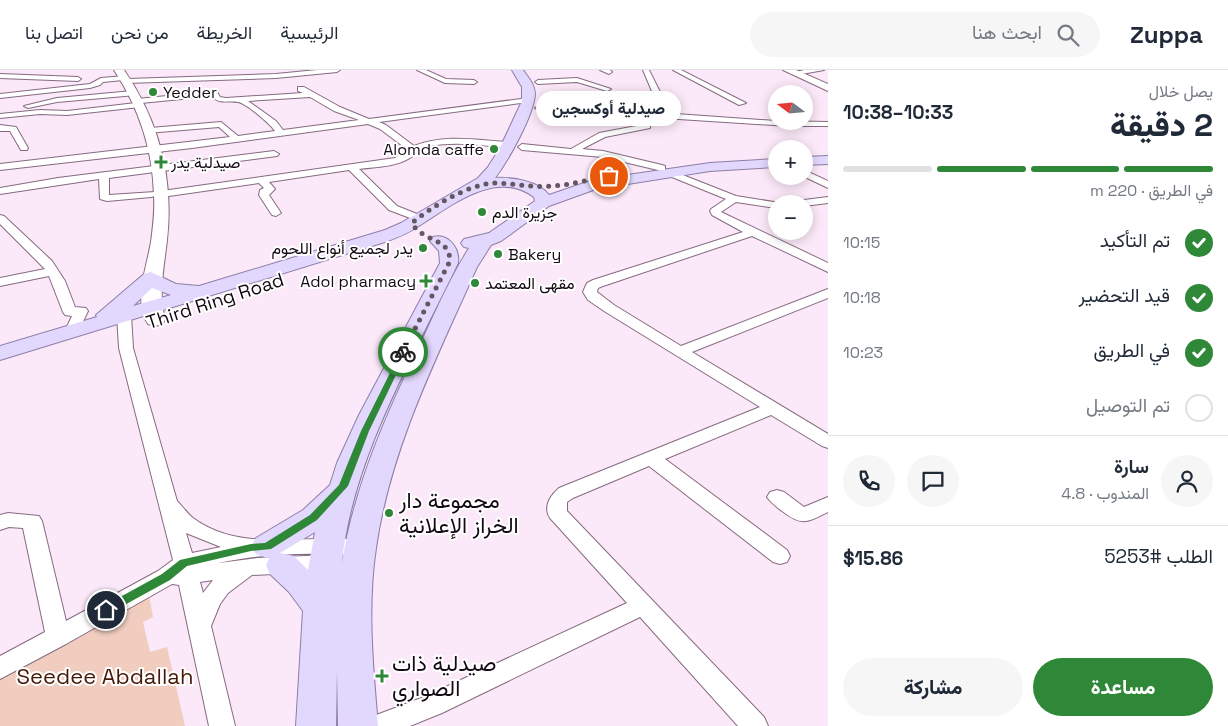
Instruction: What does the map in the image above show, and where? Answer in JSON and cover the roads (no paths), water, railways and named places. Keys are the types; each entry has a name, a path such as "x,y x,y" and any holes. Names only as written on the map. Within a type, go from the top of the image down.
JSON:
{"main road":[{"path":"516,175 531,106 528,86 517,70"},
{"path":"474,186 490,176 531,106 542,93 538,82 527,70"},
{"path":"813,156 828,155"},
{"path":"358,726 354,651 359,556 374,487 384,454 398,419 477,250 485,241 495,237 543,203 593,185 710,162 768,158"},
{"path":"813,161 828,160"},
{"path":"474,186 492,183 516,175 554,186 666,170 768,164"},
{"path":"516,175 541,195 543,203"},
{"name":"Third Ring Road","path":"153,314 204,291 379,238 415,221 474,186"},
{"path":"316,726 320,609 327,554 344,486 351,463 376,406 449,263 450,256 447,249 435,240 418,232 415,221"},
{"name":"Third Ring Road","path":"0,368 153,314 386,245 435,240 463,244 485,241"},
{"path":"79,329 123,304 151,278 170,290 204,291"},
{"name":"Third Ring Road","path":"0,353 79,329 125,323"},
{"path":"320,609 301,583 262,557 314,518 344,486"}],"street":[{"path":"19,77 23,74 24,70"},
{"path":"252,70 259,77"},
{"path":"0,116 56,100 129,84 283,76 337,70"},
{"path":"420,70 445,81 474,82"},
{"path":"656,70 645,70 658,96 658,114"},
{"path":"676,70 742,103"},
{"path":"792,72 821,70"},
{"path":"792,72 828,88"},
{"path":"0,76 100,80 212,94 220,100 310,95"},
{"path":"283,76 310,95 337,109 383,128 413,149"},
{"path":"0,96 96,85 100,80"},
{"path":"538,82 574,80 607,88"},
{"path":"0,107 10,112 67,113 129,84"},
{"path":"129,84 150,131 155,149 158,168 157,194 163,214 151,278 153,314"},
{"path":"241,99 273,123 281,133"},
{"path":"477,99 488,107"},
{"path":"0,167 488,107 531,106 789,124 828,124"},
{"path":"573,151 602,135 647,126"},
{"path":"0,128 14,130 24,148"},
{"path":"150,131 180,128 188,135 227,131 236,139"},
{"path":"104,176 104,197 107,198 157,194 401,160 410,156 413,149 427,144 449,142 507,145"},
{"path":"198,144 208,163"},
{"path":"522,147 620,157 666,170 734,199 768,204"},
{"path":"0,191 158,168 274,154"},
{"path":"350,166 390,206 415,221"},
{"path":"813,178 828,185"},
{"path":"262,180 270,189 264,192 264,195 276,213"},
{"path":"734,199 715,211 715,213 751,233 828,268"},
{"path":"813,202 828,200"},
{"path":"1,221 38,254 53,271 59,281 70,312 81,311 79,329"},
{"path":"751,233 608,279 592,286 590,289 593,297 828,442"},
{"path":"0,282 53,271"},
{"path":"681,351 828,293"},
{"path":"125,323 126,348 168,500 179,572 200,625 222,726"},
{"path":"755,726 557,513 556,505 559,498 566,493 773,408"},
{"path":"651,458 780,556"},
{"path":"777,497 800,515 805,515 828,504"},
{"path":"168,500 175,512 198,531 262,557"},
{"path":"0,523 8,520 32,521 58,637"},
{"path":"0,668 179,572 262,557 327,554 359,556"},
{"path":"200,625 217,588 262,557"},
{"path":"380,726 433,705 642,606"}],"place":[{"name":"Yedder","path":"153,92"},
{"name":"Alomda caffe","path":"494,149"},
{"name":"صيدلية يدر","path":"161,162"},
{"name":"صيدلية أوكسجين","path":"609,176"},
{"name":"جزيرة الدم","path":"482,212"},
{"name":"يدر لجميع أنواع اللحوم","path":"423,248"},
{"name":"Bakery","path":"498,254"},
{"name":"Adol pharmacy","path":"426,281"},
{"name":"مقهى المعتمد","path":"475,283"},
{"name":"مجموعة دار الخراز اﻹعلانية","path":"389,513"},
{"name":"صيدلية ذات الصواري","path":"382,676"}],"park label":[{"name":"Seedee Abdallah","path":"105,676"}]}
